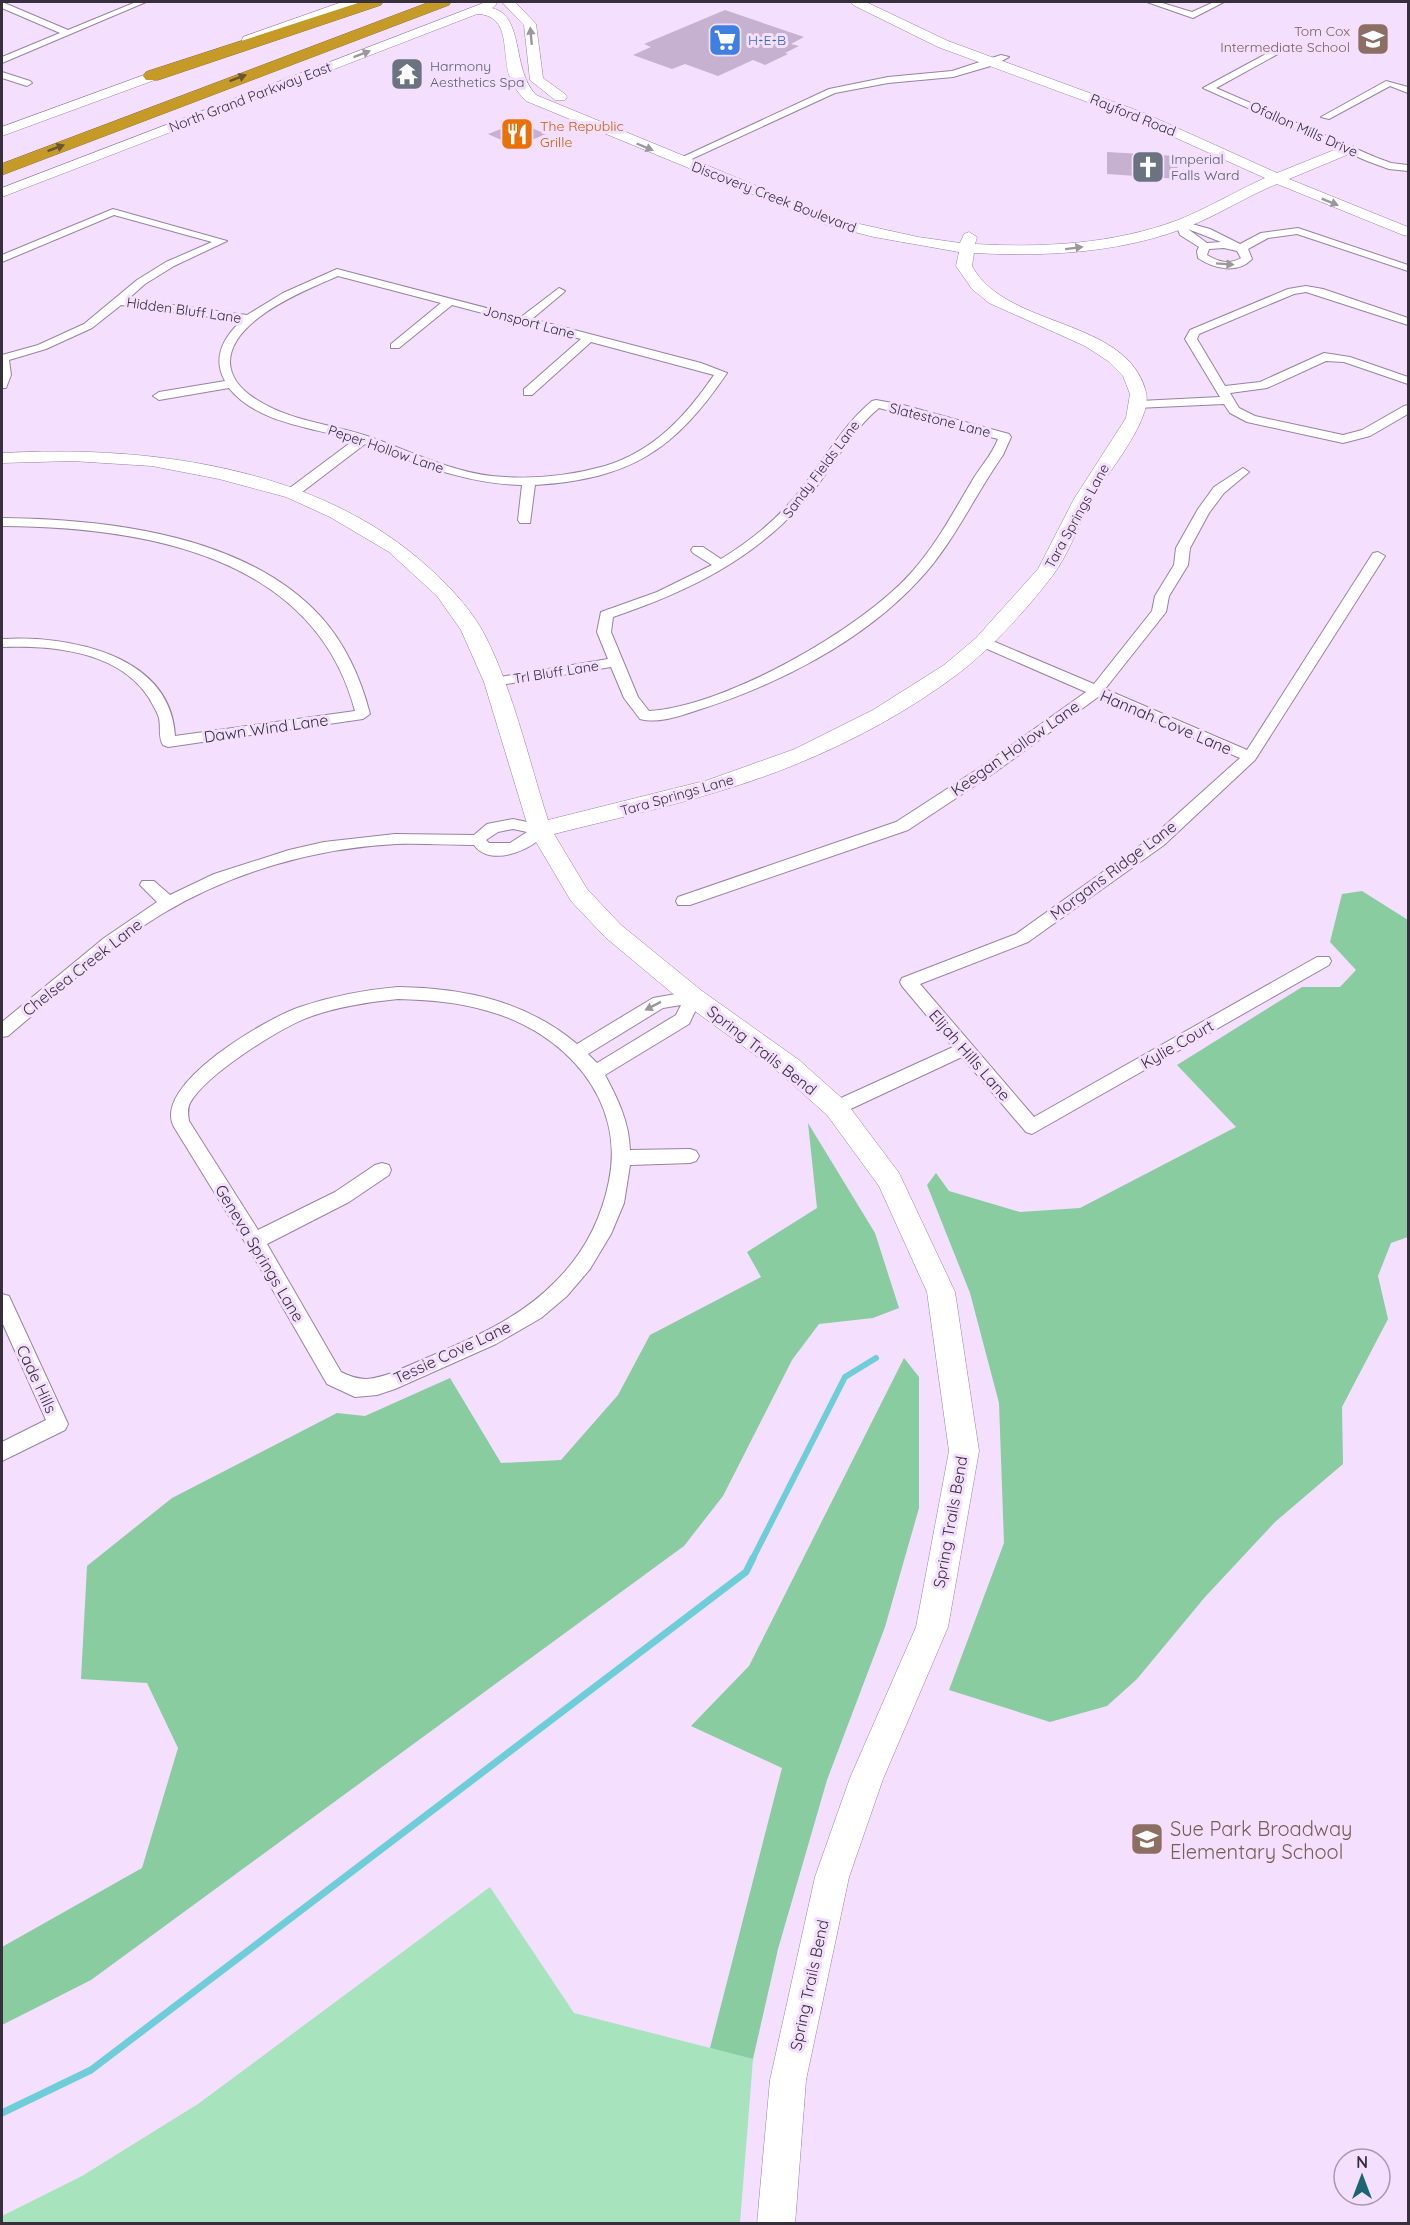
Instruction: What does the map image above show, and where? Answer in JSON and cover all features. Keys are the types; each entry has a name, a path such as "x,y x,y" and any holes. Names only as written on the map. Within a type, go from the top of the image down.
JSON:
{"highway":[{"path":"152,76 375,2"},
{"path":"2,153 400,2"},
{"name":"North Grand Parkway East","path":"2,170 443,2"},
{"path":"111,150 187,114 450,2"}],"street":[{"path":"2,60 142,2"},
{"path":"2,132 352,2"},
{"name":"North Grand Parkway East","path":"2,193 498,2"},
{"name":"Discovery Creek Boulevard","path":"508,2 530,24 534,72 537,80 550,92 696,154 802,196 879,223 967,243 1054,238 1107,230 1164,214 1181,224"},
{"name":"Rayford Road","path":"857,2 909,17 997,60 1150,108 1276,172 1408,231"},
{"path":"1151,2 1193,15 1220,2"},
{"path":"2,5 68,33"},
{"name":"Rayford Road","path":"881,8 893,21 1140,116 1260,171 1276,172"},
{"name":"Discovery Creek Boulevard","path":"475,10 499,14 504,20 509,32 514,74 530,97 785,204 832,222 868,232 967,243 1061,249 1120,240 1181,224 1276,172"},
{"path":"893,21 907,20 925,25"},
{"name":"Ofallon Mills Drive","path":"1280,50 1209,88 1389,166 1404,168"},
{"path":"679,161 832,91 867,83 953,74 997,60"},
{"path":"2,75 27,83"},
{"path":"1326,117 1389,83 1408,90"},
{"path":"1276,172 1330,141"},
{"path":"1294,173 1349,149"},
{"path":"1219,189 1260,171"},
{"path":"1276,172 1294,173 1408,219"},
{"path":"785,204 802,196"},
{"path":"2,259 113,212 222,240 170,264 141,282 88,326 42,347 2,358 5,375 2,385"},
{"path":"1181,224 1184,233 1205,246 1224,245 1240,249 1265,235 1298,231 1408,268"},
{"path":"1181,224 1200,228 1240,249 1246,253 1247,259 1242,263 1220,265 1203,256 1202,251 1205,246"},
{"path":"967,243 964,266 978,287 994,299 1091,342 1108,354 1137,382 1140,405 1225,395 1263,385 1324,357 1346,359 1408,381"},
{"name":"Jonsport Lane","path":"249,319 262,310 337,272 721,373"},
{"path":"524,320 559,291"},
{"path":"1408,322 1319,291 1292,291 1194,332 1191,336 1234,410 1251,419 1343,439 1365,433 1408,409"},
{"path":"395,346 450,301"},
{"name":"Hidden Bluff Lane","path":"119,302 249,319"},
{"path":"159,396 231,384 224,360 227,347 233,335 249,319"},
{"path":"528,392 589,338"},
{"name":"Peper Hollow Lane","path":"231,384 261,407 363,439 451,472 491,479 529,482 574,477 612,468 646,453 667,440 691,414 721,373"},
{"name":"Slatestone Lane","path":"618,663 630,698 645,716 676,713 795,664 845,634 887,603 913,579 939,548 980,477 1001,449 1005,437 899,408 876,404"},
{"name":"Sandy Fields Lane","path":"618,663 604,632 606,615 661,597 694,582 723,565 765,535 785,517 807,491 835,448 863,414 876,404"},
{"name":"Tara Springs Lane","path":"540,830 714,786 802,754 880,715 914,694 984,642 1046,571 1083,499 1136,418 1140,405"},
{"path":"292,493 363,439"},
{"name":"Spring Trails Bend","path":"2,458 72,456 152,461 220,474 292,493 337,513 396,548 444,592 471,629 494,682 540,830 579,895 612,931 693,997 790,1067 836,1108 890,1180 940,1292 964,1451 932,1627 867,1778 832,1877 788,2080 776,2223"},
{"name":"Keegan Hollow Lane","path":"684,901 902,826 989,769 1095,692 1159,612 1162,596 1181,565 1183,548 1203,512 1219,490 1243,472"},
{"path":"525,520 529,482"},
{"name":"Dawn Wind Lane","path":"2,522 54,522 147,534 190,545 226,559 262,578 294,600 321,626 342,656 356,689 363,714 168,742 166,718 160,704 147,686 128,669 103,657 74,648 44,643 2,643"},
{"path":"698,550 723,565"},
{"name":"Morgans Ridge Lane","path":"908,982 1022,938 1158,841 1250,757 1378,556"},
{"name":"Hannah Cove Lane","path":"984,642 1095,692 1250,757"},
{"name":"Trl Bluff Lane","path":"494,682 618,663"},
{"path":"478,840 483,832 496,826 513,824 540,830"},
{"name":"Chelsea Creek Lane","path":"2,1031 127,929 168,903 211,882 294,854 396,839 478,840 484,848 502,851 521,847 540,830"},
{"path":"148,885 168,903"},
{"name":"Kylie Court","path":"1032,1127 1323,961"},
{"name":"Elijah Hills Lane","path":"908,982 1032,1127"},
{"name":"Tessie Cove Lane","path":"179,1108 184,1098 212,1070 275,1025 320,1007 363,997 405,993 440,995 490,1004 524,1017 555,1035 595,1073 612,1106 620,1135 622,1158 620,1184 615,1208 601,1239 573,1277 536,1311 492,1337 377,1387 353,1388"},
{"path":"576,1053 659,1002 693,997"},
{"path":"595,1073 683,1019 693,997"},
{"path":"617,1026 639,1045"},
{"path":"836,1108 964,1049"},
{"name":"Geneva Springs Lane","path":"179,1108 180,1122 255,1241 334,1378 353,1388"},
{"path":"622,1158 690,1156"},
{"path":"255,1241 342,1197 382,1170"},
{"name":"Cade Hills","path":"2,1302 58,1424 2,1452"}],"green space":[{"path":"1362,891 1408,920 1408,1237 1391,1243 1378,1276 1388,1319 1342,1407 1343,1464 1275,1522 1205,1597 1137,1679 1107,1706 1050,1722 949,1690 1004,1543 999,1403 970,1293 927,1185 936,1173 949,1191 1020,1212 1080,1208 1236,1127 1177,1065 1302,987 1340,987 1356,970 1330,942 1342,894"},
{"path":"808,1123 875,1233 899,1308 873,1318 819,1324 792,1360 723,1496 684,1546 91,1980 2,2025 2,1947 142,1868 178,1748 147,1683 81,1679 87,1566 172,1498 337,1413 365,1416 450,1378 501,1463 561,1460 618,1395 650,1335 761,1277 747,1252 817,1208"},
{"path":"904,1358 919,1377 919,1508 885,1627 827,1780 778,1949 753,2059 710,2048 782,1768 691,1726 749,1666"},
{"path":"490,1887 574,2013 753,2059 740,2223 2,2224 2,2216 82,2176 198,2104"}],"building":[{"name":"H-E-B","path":"725,10 804,37 791,44 799,46 785,53 788,54 765,65 753,60 718,76 685,64 672,69 633,55 651,47 644,44"},
{"name":"The Republic Grille","path":"514,124 523,128 527,126 546,134 522,144 517,142 512,145 488,134"},
{"name":"Imperial Falls Ward","path":"1107,152 1176,156 1179,179 1107,174"}],"waterway":[{"path":"752,1560 845,1377 876,1358"},
{"path":"2,2113 91,2070 746,1572 752,1560"}],"place":[{"name":"Tom Cox Intermediate School","path":"1373,39"},
{"name":"H-E-B","path":"725,40"},
{"name":"Harmony Aesthetics Spa","path":"407,74"},
{"name":"The Republic Grille","path":"517,134"},
{"name":"Imperial Falls Ward","path":"1148,167"},
{"name":"Sue Park Broadway Elementary School","path":"1147,1839"}]}
